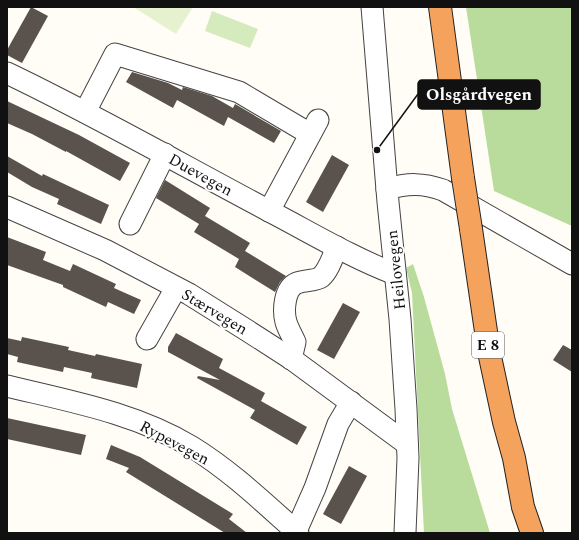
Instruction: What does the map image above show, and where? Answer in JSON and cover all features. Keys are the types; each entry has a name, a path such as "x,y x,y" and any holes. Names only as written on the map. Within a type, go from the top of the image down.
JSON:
{"highway":[{"name":"E 8","path":"440,7 463,178 489,352 504,422 514,458 523,507 532,533"},
{"name":"E 8","path":"514,458 529,490 545,533"}],"street":[{"name":"Heilovegen","path":"372,7 387,188 400,319 407,444 405,533"},
{"path":"85,112 115,54 239,92 314,127 269,210"},
{"name":"Duevegen","path":"7,73 165,154 338,247 395,274"},
{"path":"130,224 165,154"},
{"path":"387,188 421,184 443,190 572,264"},
{"name":"Stærvegen","path":"7,207 105,250 217,311 291,359 407,444"},
{"path":"291,359 295,342 286,324 284,312 287,293 294,284 304,280 319,278 324,274 338,247"},
{"path":"147,339 176,288"},
{"name":"Rypevegen","path":"7,386 100,410 148,425 169,434 192,447 230,474 297,532"},
{"path":"297,532 315,488 338,424 351,402"}],"green space":[{"path":"133,7 193,7 176,34"},
{"path":"466,7 572,7 572,226 494,191"},
{"path":"212,11 258,29 250,48 205,31"},
{"path":"413,264 424,297 445,374 452,409 490,533 424,533 412,293 406,268"}],"building":[{"path":"31,7 48,16 22,63 7,55 7,50"},
{"path":"132,72 168,83 182,90 183,87 212,96 233,108 235,104 281,131 274,143 228,117 224,126 177,100 173,108 126,82"},
{"path":"7,101 79,135 130,163 120,181 66,151 7,123"},
{"path":"332,155 349,165 323,212 306,202"},
{"path":"7,156 42,176 43,174 109,205 101,224 57,204 59,199 32,187 7,172"},
{"path":"165,180 210,208 205,216 250,243 245,251 286,276 280,282 275,292 235,267 239,259 194,232 199,224 156,198"},
{"path":"7,237 46,252 43,260 70,271 73,264 116,284 114,288 141,300 134,314 108,302 106,307 63,287 63,285 7,265"},
{"path":"343,303 360,312 334,359 317,350"},
{"path":"176,333 223,359 219,368 265,393 261,401 307,427 297,445 250,418 255,410 197,378 198,376 220,380 168,352 168,347"},
{"path":"22,337 69,347 68,350 95,356 96,354 142,364 137,388 91,378 92,373 64,367 63,372 17,362 18,357 7,354 7,338 21,341"},
{"path":"563,345 572,350 572,372 553,360"},
{"path":"7,418 86,435 81,455 7,439"},
{"path":"111,445 140,457 233,514 229,519 247,533 225,533 126,472 129,468 106,459"},
{"path":"349,466 367,476 341,524 323,514"}],"place":[{"name":"Olsgårdvegen","path":"377,150"}]}
